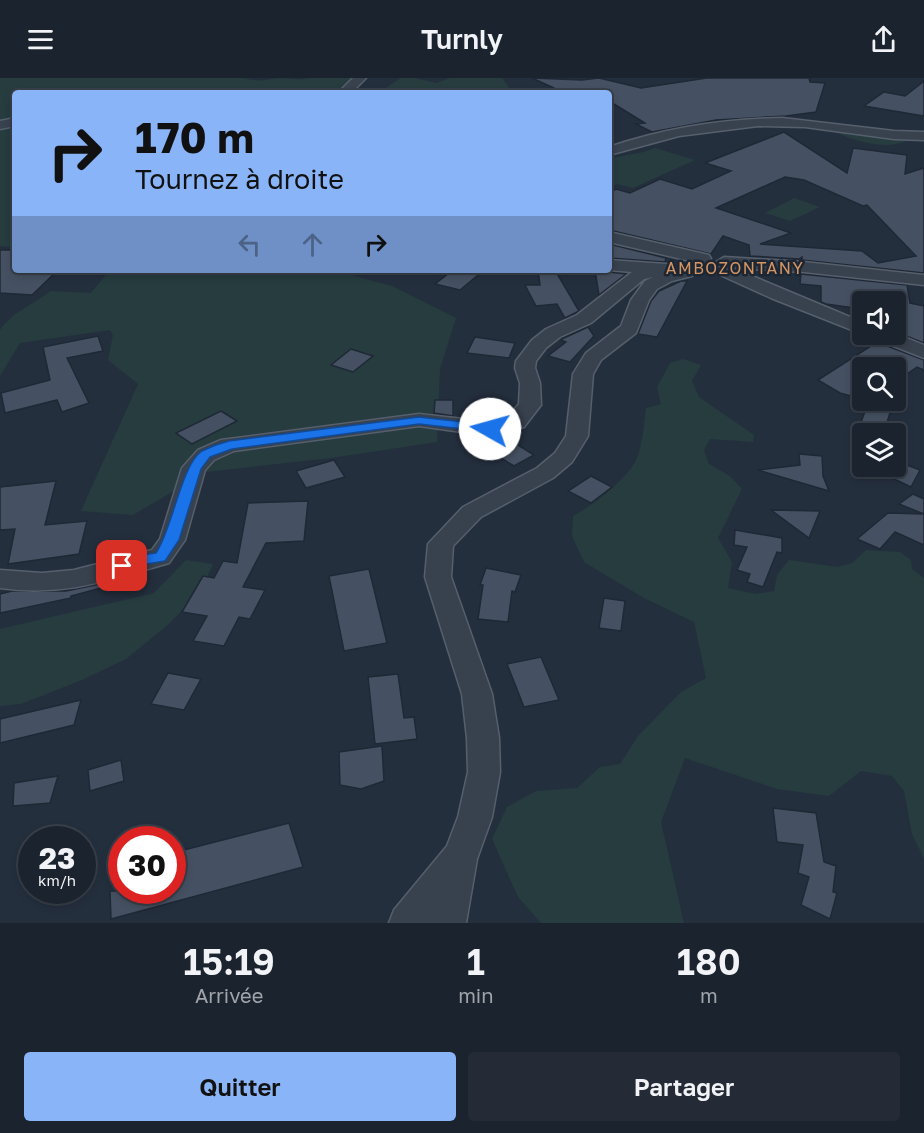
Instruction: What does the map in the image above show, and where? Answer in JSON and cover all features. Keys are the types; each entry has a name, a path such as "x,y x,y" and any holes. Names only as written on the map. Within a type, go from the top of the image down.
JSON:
{"street":[{"path":"347,90 360,78"},
{"path":"612,150 657,135 760,122 802,122 884,134 924,136"},
{"path":"612,238 688,267"},
{"path":"612,265 688,267 711,271 724,266 804,267 923,281"},
{"path":"724,266 777,294 852,324"},
{"path":"0,579 26,581 84,578 138,560 160,557 172,540 194,468 206,454 229,445 419,420 490,429 516,422 530,405 530,383 525,368 526,361 539,344 553,333 584,320 638,275 688,267"},
{"path":"448,923 461,855 476,817 484,772 483,738 477,694 438,577 441,544 472,512 545,473 564,457 578,436 583,374 592,357 629,329 640,300 651,285 688,267"},
{"path":"906,345 924,352"},
{"path":"407,923 423,907 461,855"}],"green space":[{"path":"0,78 243,78 259,80 354,78 341,90 12,90 12,248 0,246"},
{"path":"401,78 415,78 436,83 450,78 502,78 510,89 510,90 383,90"},
{"path":"829,129 908,140 879,145 847,137"},
{"path":"655,148 695,160 633,188 617,184 612,186 612,158"},
{"path":"794,198 820,207 790,221 765,213"},
{"path":"107,273 344,273 392,286 456,318 440,369 437,442 331,458 206,472 133,515 81,511 138,384 108,360 113,335 110,330 20,343 0,376 0,330 17,313 50,291 91,293"},
{"path":"683,359 701,365 692,381 699,397 754,435 753,442 710,439 704,450 709,464 730,476 742,489 718,538 732,562 728,588 755,594 774,591 777,575 789,560 838,567 852,563 866,550 900,552 911,560 912,569 924,578 924,859 912,834 904,791 892,776 861,771 829,796 777,789 685,758 661,822 684,923 541,923 518,897 492,839 507,807 536,791 577,788 600,767 620,764 638,736 681,692 706,678 694,622 644,598 584,562 572,536 573,516 610,490 634,463 641,443 646,408 661,404 657,387 670,363"},
{"path":"186,560 213,564 201,590 170,623 126,659 82,680 21,704 0,706 0,629 154,593"}],"building":[{"path":"532,78 582,80 599,78 641,88 707,78 809,78 810,82 825,83 816,112 716,120 652,132 636,124 645,123 612,103 612,90 554,90"},
{"path":"924,81 924,116 864,106 884,92 905,96"},
{"path":"784,132 847,173 853,148 907,155 905,174 924,168 924,273 802,260 802,257 799,259 750,256 749,245 723,236 711,254 612,231 612,191 616,189 630,193 660,179 692,189 731,171 705,163","holes":["785,177 804,180 863,206 867,205 916,256 878,263 862,251 760,244 791,233 716,208"]},
{"path":"612,245 666,258 665,262 612,258"},
{"path":"0,250 12,250 12,273 55,273 32,295 0,293"},
{"path":"449,273 480,273 460,290 435,284"},
{"path":"538,273 557,273 579,311 565,318 557,304 536,306 525,285 540,285"},
{"path":"595,273 626,274 599,295"},
{"path":"801,274 907,285 910,303 924,306 924,343 906,336 906,291 852,291 852,308 821,302 821,286 800,284"},
{"path":"681,281 687,281 657,337 638,334 651,301 659,291"},
{"path":"588,327 594,336 570,362 548,356 566,342 561,340"},
{"path":"98,336 103,351 67,358 89,403 62,412 57,400 5,413 1,393 50,380 43,347"},
{"path":"475,337 515,343 509,358 467,353"},
{"path":"872,345 885,345 924,360 924,370 917,367 906,375 906,357 854,357"},
{"path":"351,349 373,356 353,372 331,365"},
{"path":"852,358 852,396 840,393 818,380"},
{"path":"435,400 453,400 453,416 434,413"},
{"path":"221,411 237,421 192,444 176,433"},
{"path":"865,411 891,411 887,423 861,423"},
{"path":"502,435 534,455 514,466 480,445"},
{"path":"799,454 822,456 823,476 829,491 758,470 800,465"},
{"path":"334,460 345,477 306,488 296,471"},
{"path":"906,466 920,470 911,487 894,479 906,477"},
{"path":"591,476 612,487 591,503 568,491"},
{"path":"56,481 45,525 87,521 79,554 8,564 15,529 0,530 0,487"},
{"path":"913,494 924,499 924,514 899,504"},
{"path":"308,501 304,541 266,543 243,587 265,590 250,619 239,617 224,646 193,641 207,616 182,612 203,576 214,578 223,561 237,563 248,503"},
{"path":"771,510 820,511 809,538"},
{"path":"888,513 924,514 924,545 895,532 880,549 857,539"},
{"path":"735,530 782,538 782,553 777,552 763,587 747,582 750,574 737,570 747,547 734,545"},
{"path":"116,545 122,555 99,561 97,549"},
{"path":"486,568 521,575 515,592 512,591 508,622 478,619 483,585 480,585"},
{"path":"369,569 387,643 344,651 329,576"},
{"path":"100,584 101,588 71,596 71,598 0,613 0,594 12,591 66,591"},
{"path":"604,598 625,601 621,631 599,628"},
{"path":"541,657 559,700 524,707 507,664"},
{"path":"168,673 201,679 184,710 151,704"},
{"path":"398,674 404,718 414,717 417,739 375,744 368,677"},
{"path":"81,700 74,725 0,743 0,719"},
{"path":"382,746 384,781 361,789 340,785 339,752"},
{"path":"121,760 124,781 90,791 88,770"},
{"path":"58,776 50,803 13,806 14,783"},
{"path":"773,808 816,813 824,862 836,866 833,892 837,893 830,919 801,905 809,877 798,873 803,845 777,842"},
{"path":"289,823 303,867 186,899 186,849"},
{"path":"110,904 166,904 111,919"}],"district":[{"name":"AMBOZONTANY","path":"735,268"}],"route":[{"path":"122,566 138,560 160,557 172,540 194,468 206,454 229,445 419,420 490,429"}]}
